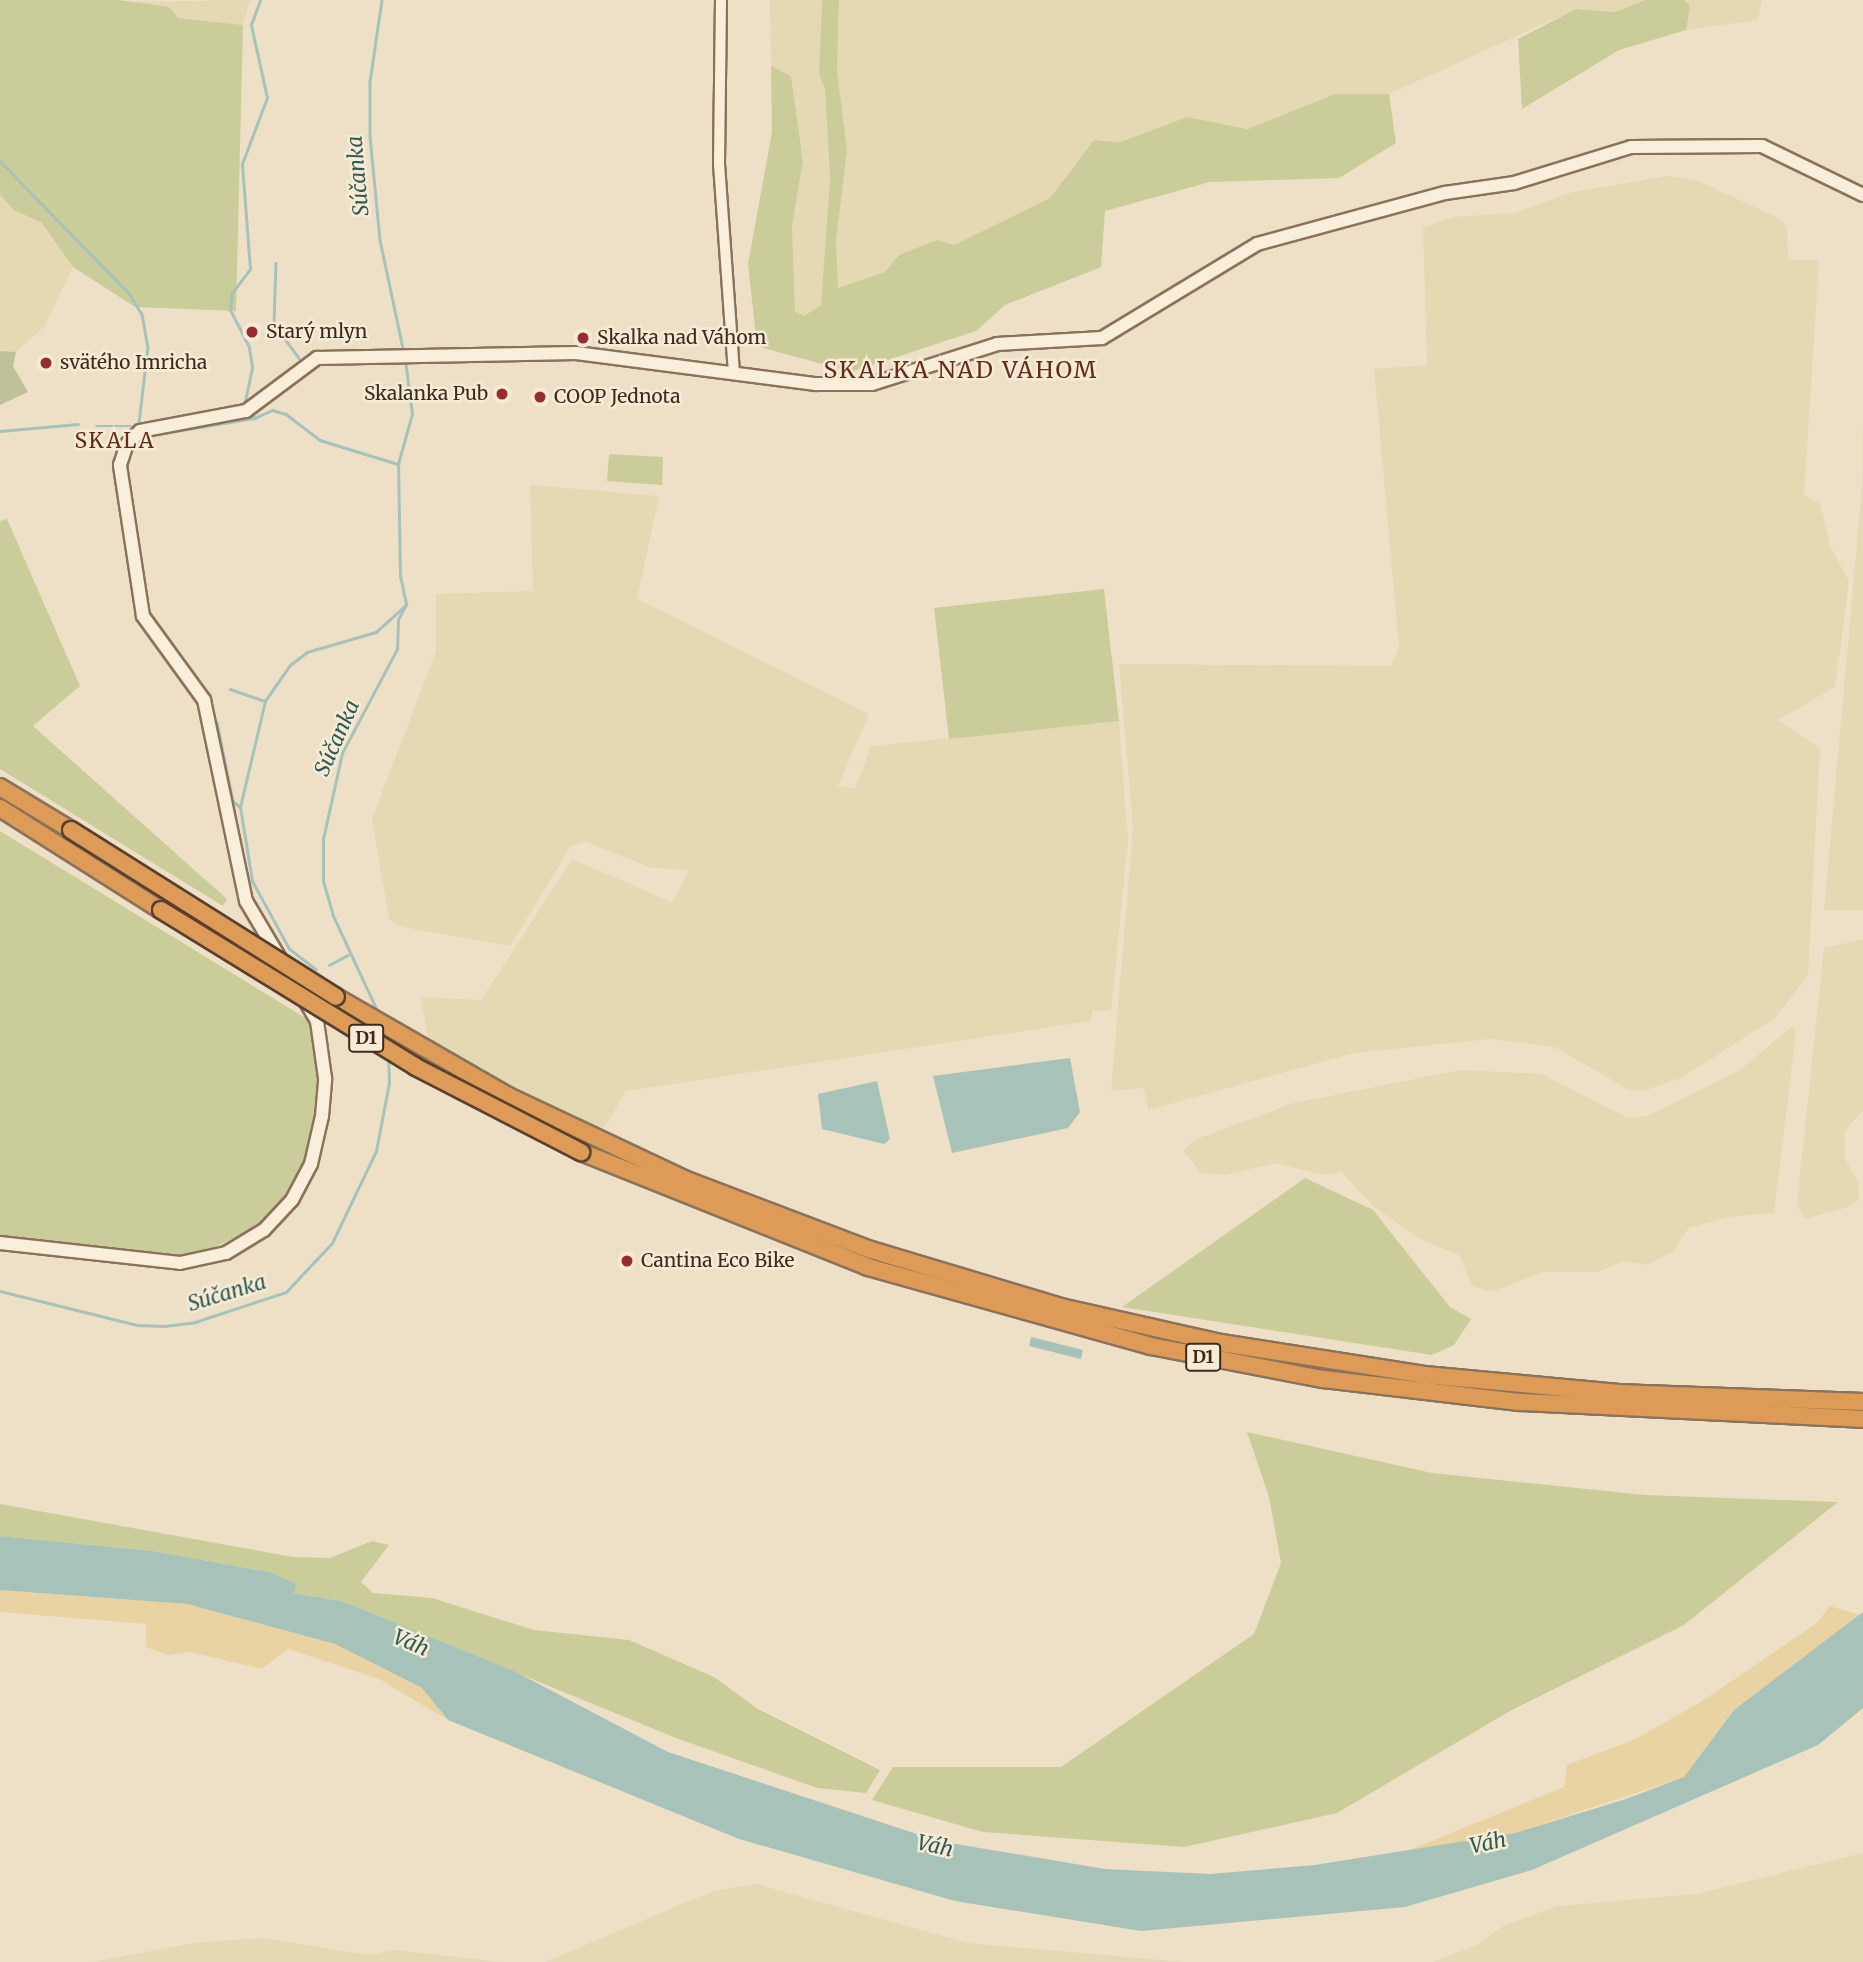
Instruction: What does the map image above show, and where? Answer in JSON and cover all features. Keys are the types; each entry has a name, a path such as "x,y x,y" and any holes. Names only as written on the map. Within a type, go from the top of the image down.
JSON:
{"highway":[{"name":"D1","path":"0,787 347,1004 588,1137 871,1250 1061,1307 1195,1338 1325,1361 1522,1385 1863,1402"},
{"name":"D1","path":"0,808 405,1061 580,1152 869,1267 1151,1346 1323,1378 1506,1401 1859,1419"}],"main road":[{"path":"0,1243 166,1262 210,1259 273,1222 311,1164 325,1078 317,1021 246,901 206,705 144,616 120,478 123,451 140,432 239,413 254,407 317,358 412,354 576,353 734,371 817,384 863,385 996,344 1102,338 1257,244 1445,193 1514,183 1621,148 1752,144 1863,195"}],"street":[{"path":"722,0 719,164 734,371"}],"shaded area":[{"path":"250,0 243,25 178,18 119,2"},
{"path":"770,0 822,0 819,74 825,88 830,180 821,305 804,316 795,311 792,226 803,161 791,77 771,66"},
{"path":"839,0 1645,0 1615,12 1576,9 1389,94 1335,94 1248,129 1187,117 1120,142 1094,140 1050,198 954,245 899,255 885,272 838,288 836,241 847,150 837,70"},
{"path":"1684,0 1762,0 1758,20 1686,30 1690,6"},
{"path":"1666,176 1697,180 1780,219 1787,227 1788,260 1819,260 1804,495 1820,504 1831,548 1849,581 1835,687 1778,720 1820,748 1808,975 1775,1018 1681,1078 1643,1091 1627,1089 1555,1047 1490,1039 1354,1053 1148,1110 1144,1088 1111,1091 1133,829 1119,664 1391,666 1399,647 1374,369 1427,365 1423,228 1454,217 1515,213 1569,193"},
{"path":"0,195 14,210 42,223 73,267 44,327 16,352 0,351"},
{"path":"1863,414 1863,910 1824,910 1862,488"},
{"path":"530,485 659,496 637,599 869,714 838,786 855,789 871,746 1119,721 1128,840 1111,1011 1092,1011 1091,1021 626,1091 606,1125 572,1152 569,1132 429,1082 429,1045 421,997 481,1000 572,859 672,902 689,870 652,868 586,842 571,846 510,946 397,926 389,919 372,819 436,651 436,594 533,591"},
{"path":"1863,939 1863,1110 1845,1131 1845,1159 1858,1181 1859,1199 1846,1208 1804,1219 1797,1204 1824,948"},
{"path":"1792,1026 1796,1031 1774,1213 1728,1217 1689,1228 1672,1252 1647,1265 1623,1261 1598,1272 1543,1272 1491,1292 1472,1286 1459,1255 1420,1239 1374,1207 1341,1172 1323,1175 1276,1163 1225,1175 1201,1173 1183,1151 1194,1140 1294,1103 1460,1070 1542,1074 1628,1118 1647,1116 1739,1071"},
{"path":"1863,1853 1863,1962 1433,1962 1475,1946 1505,1925 1558,1906 1696,1894"},
{"path":"756,1884 968,1943 1184,1962 545,1962 713,1891"},
{"path":"264,1938 368,1955 395,1950 501,1962 94,1962 193,1943"}],"green space":[{"path":"0,0 119,0 169,7 178,18 243,25 236,311 135,307 73,267 42,223 14,210 0,195"},
{"path":"822,0 839,0 837,70 847,150 836,241 838,288 885,272 899,255 937,240 954,245 1050,198 1094,140 1120,142 1187,117 1248,129 1335,94 1389,94 1396,143 1339,178 1210,182 1105,211 1101,267 1005,305 976,331 851,372 757,346 748,264 772,132 771,66 791,76 803,161 792,226 795,311 804,316 821,305 830,180 825,88 819,74"},
{"path":"1645,0 1684,0 1690,6 1686,30 1619,50 1522,109 1518,39 1576,9 1615,12"},
{"path":"0,351 16,352 13,366 28,392 0,405"},
{"path":"609,454 663,457 662,485 607,481"},
{"path":"7,519 80,686 33,726 227,899 223,906 0,769 0,521"},
{"path":"1104,589 1119,721 949,739 934,608"},
{"path":"0,831 307,1019 317,1033 320,1061 310,1143 298,1181 263,1224 202,1253 168,1255 0,1237"},
{"path":"1305,1178 1373,1210 1450,1307 1471,1319 1454,1345 1432,1355 1122,1307"},
{"path":"1247,1432 1432,1473 1645,1495 1838,1502 1684,1625 1510,1711 1337,1813 1184,1847 983,1832 872,1800 893,1767 1061,1767 1254,1634 1281,1563 1269,1497"},
{"path":"0,1504 293,1557 330,1558 372,1541 389,1545 361,1582 373,1593 432,1598 534,1630 629,1640 714,1677 758,1709 880,1770 866,1793 817,1788 676,1738 341,1601 294,1593 269,1572 153,1551 0,1536"}],"sand":[{"path":"0,1590 187,1604 335,1644 422,1688 448,1720 379,1679 288,1649 262,1669 190,1652 168,1655 146,1647 146,1624 0,1612"},
{"path":"1830,1606 1860,1615 1734,1710 1684,1777 1515,1833 1404,1852 1564,1787 1567,1765 1633,1740 1701,1702 1817,1623"}],"water":[{"path":"1070,1058 1080,1112 1068,1128 952,1153 933,1076"},
{"path":"877,1081 890,1139 884,1144 822,1129 818,1094"},
{"path":"1031,1337 1083,1350 1081,1359 1029,1346"},
{"name":"Váh","path":"0,1536 153,1551 269,1572 296,1584 294,1593 341,1601 516,1672 668,1752 938,1841 1105,1869 1210,1874 1315,1865 1515,1833 1626,1799 1684,1777 1734,1710 1863,1612 1863,1708 1818,1745 1532,1870 1405,1907 1141,1931 955,1901 739,1839 448,1720 422,1688 335,1644 187,1604 0,1590"}],"waterway":[{"path":"245,401 252,367 249,347 230,310 232,293 250,269 242,164 267,98 251,25 260,0"},
{"name":"Súčanka","path":"382,0 370,82 370,136 380,240 404,353"},
{"path":"0,161 128,292 142,314 148,347 139,423"},
{"path":"276,263 274,324 299,358"},
{"name":"Súčanka","path":"378,1013 333,916 323,881 323,839 342,753 397,649 398,620 406,604 400,576 398,464 412,414 405,360"},
{"path":"252,413 255,418 272,410 286,414 320,440 398,464"},
{"path":"158,434 254,418"},
{"path":"0,431 78,424"},
{"path":"96,426 131,426"},
{"path":"316,970 289,949 252,881 240,807 265,701 290,665 307,652 376,632 404,607"},
{"path":"230,689 264,701"},
{"path":"217,722 233,801 240,807"},
{"path":"329,965 348,955"},
{"name":"Súčanka","path":"0,1291 137,1325 164,1326 195,1322 286,1292 332,1243 376,1151 389,1083 388,1057"}],"place":[{"name":"Starý mlyn","path":"252,332"},
{"name":"Skalka nad Váhom","path":"583,338"},
{"name":"svätého Imricha","path":"46,363"},
{"name":"Skalanka Pub","path":"502,394"},
{"name":"COOP Jednota","path":"540,397"},
{"name":"Cantina Eco Bike","path":"627,1261"}],"district":[{"name":"SKALKA NAD VÁHOM","path":"961,370"},
{"name":"SKALA","path":"115,441"}]}
